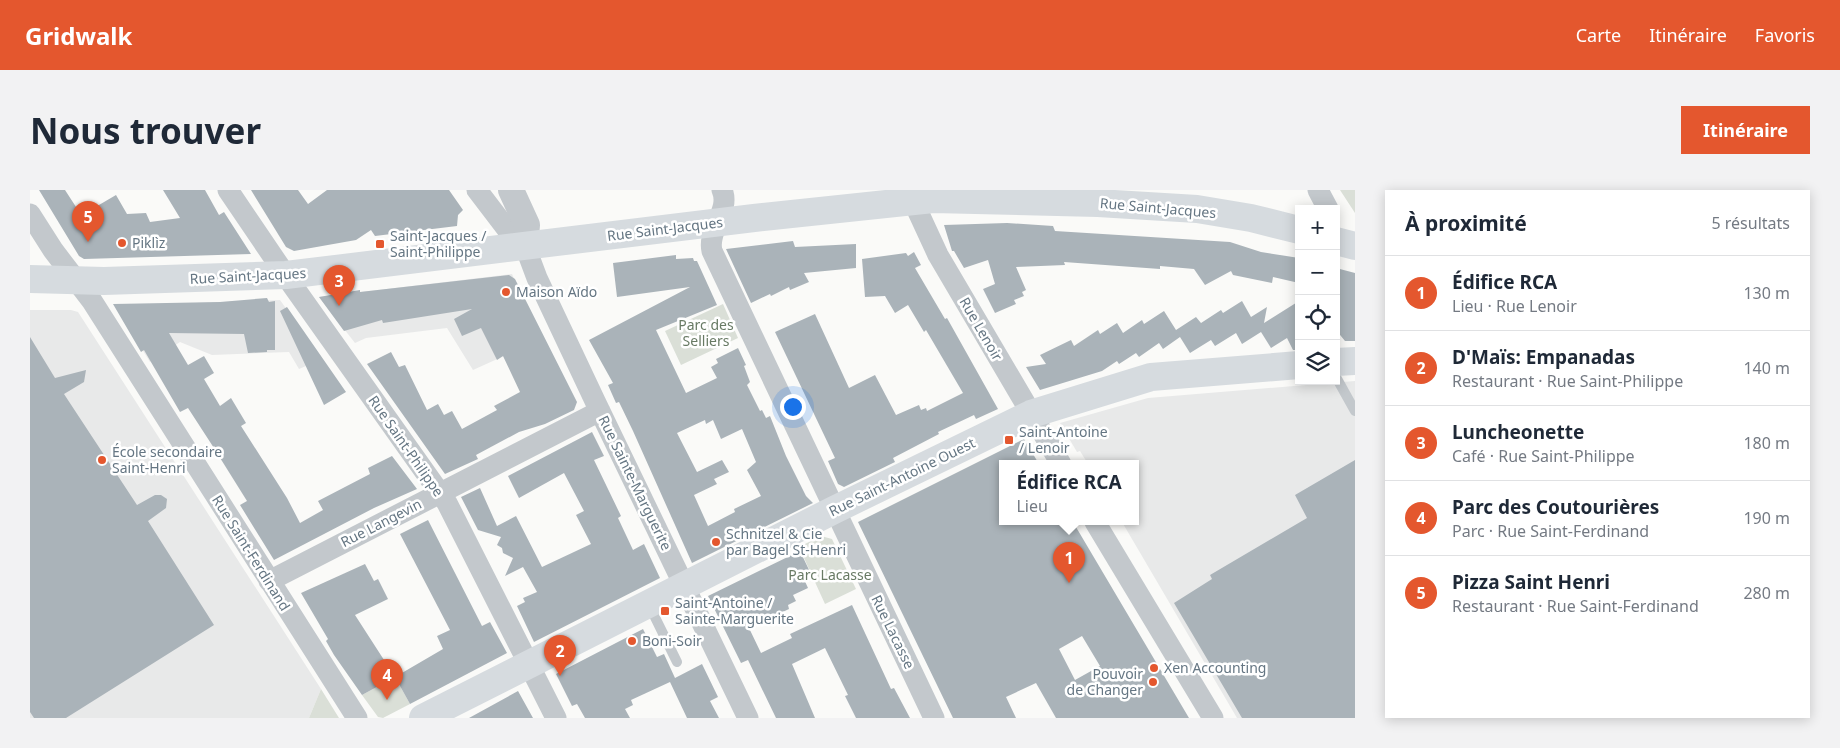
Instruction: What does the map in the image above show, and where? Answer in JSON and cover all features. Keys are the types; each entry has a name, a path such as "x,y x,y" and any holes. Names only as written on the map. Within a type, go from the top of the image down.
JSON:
{"main road":[{"name":"Rue Saint-Jacques","path":"30,279 104,282 286,275 716,223 910,195 1190,208 1251,218 1295,229"},
{"path":"1340,242 1355,246"},
{"path":"1340,362 1355,361"},
{"name":"Rue Saint-Antoine Ouest","path":"422,718 834,510 1031,414 1151,377 1295,365"}],"street":[{"name":"Rue Saint-Philippe","path":"228,190 450,508 556,718"},
{"name":"Rue Sainte-Marguerite","path":"477,190 506,228 525,246 537,278 748,718"},
{"name":"Rue Sainte-Marguerite","path":"511,190 527,225 525,246"},
{"name":"Rue Lacasse","path":"722,190 725,200 711,240 712,251 934,718"},
{"path":"1318,190 1326,205"},
{"name":"Rue Lenoir","path":"910,195 938,255 1059,460"},
{"name":"Rue Saint-Ferdinand","path":"30,214 53,250 92,301 357,718"},
{"name":"Rue Langevin","path":"268,580 600,411"},
{"path":"1097,525 1213,718"}],"lane":[{"path":"1340,384 1355,411"},
{"path":"648,604 677,662"}],"shaded area":[{"path":"512,274 541,339 473,370 447,328 366,338 355,343 319,297"},
{"path":"280,300 322,359 299,369 289,352 212,355 180,342 150,362 115,306"},
{"name":"École secondaire Saint-Henri","path":"30,310 71,310 78,312 321,689 309,718 30,718"},
{"path":"1355,381 1355,718 1237,718 1124,525 1139,525 1139,460 1086,460 1080,451 1077,452 1060,423 1148,398 1306,385 1340,385 1340,382"}],"green space":[{"path":"1340,190 1355,190 1355,213"},
{"name":"Parc des Selliers","path":"723,304 738,338 681,365 665,331"},
{"name":"Parc Lacasse","path":"821,536 832,539 856,589 825,604 799,547"},
{"path":"395,677 410,704 383,718 378,717 362,695"},
{"path":"321,689 339,718 309,718"}],"building":[{"path":"39,190 65,190 78,210 84,207 87,212 116,195 127,214 146,213 150,222 180,218 163,190 205,190 219,215 224,212 251,254 84,259 79,256"},
{"path":"251,190 298,190 308,204 327,190 449,190 463,210 458,215 457,226 375,236 371,230 356,240 294,251 286,247"},
{"path":"1007,223 1053,226 1055,231 1230,242 1261,252 1295,257 1295,282 1273,277 1272,283 1233,275 1231,271 1205,285 1194,269 1160,266 1160,269 1064,262 1065,265 1016,267 1026,290 1022,292 1024,296 1014,300 1016,304 995,313 983,289 995,284 988,260 964,268 954,251 952,251 944,225"},
{"path":"793,241 795,247 856,244 856,268 804,273 809,282 790,290 789,287 751,303 726,249"},
{"path":"914,252 921,265 915,268 945,319 947,318 998,409 976,419 974,415 938,432 939,434 893,458 895,462 844,487 838,484 828,461 835,458 775,332 815,314 849,388 875,375 896,415 919,405 921,410 926,408 927,411 963,393 926,330 924,332 908,305 895,313 885,296 865,297 862,259 906,253 908,256"},
{"path":"676,255 676,259 693,258 694,261 697,261 717,305 656,330 686,393 717,378 711,367 718,363 716,359 738,348 746,365 744,366 750,382 747,385 760,411 762,410 766,418 770,416 786,456 806,496 813,503 692,563 633,431 619,402 616,403 608,385 613,383 589,340 690,287 617,297 613,263","holes":["705,420 706,424 713,420 721,439 742,429 756,462 747,470 761,496 734,509 735,512 708,526 694,495 717,484 714,479 729,472 722,460 697,472 677,433"]},
{"path":"1340,269 1355,273 1355,341 1345,341 1340,335"},
{"path":"509,275 515,279 577,402 574,410 545,424 519,432 476,455 478,459 445,474 367,364 391,352 399,367 405,365 427,410 438,404 444,415 452,411 462,429 497,410 494,406 520,392 503,356 497,360 481,328 462,336 454,319 472,309 383,323 382,320 344,331 319,297 360,290 360,292"},
{"path":"267,298 269,302 275,301 275,350 248,353 244,334 169,333 188,365 204,356 214,373 204,379 220,406 231,398 246,423 241,426 287,498 300,523 323,510 318,501 370,474 368,468 392,456 417,489 374,508 274,560 240,505 247,501 212,445 188,408 180,412 144,350 141,352 113,304 220,302"},
{"path":"1242,301 1251,317 1267,307 1264,323 1295,304 1295,350 1293,350 1287,338 1271,348 1261,332 1242,344 1236,333 1215,346 1211,340 1190,353 1180,337 1163,349 1159,343 1139,357 1136,353 1119,364 1117,361 1102,371 1040,390 1026,367 1046,364 1040,355 1071,340 1074,346 1098,330 1100,334 1117,323 1123,333 1142,320 1144,324 1164,311 1176,330 1196,317 1201,323 1221,310 1223,313"},
{"path":"287,307 346,392 324,405 280,311"},
{"path":"30,337 55,378 86,370 84,382 64,394 137,505 155,495 161,495 167,499 166,508 148,521 214,625 66,718 34,718 30,712"},
{"path":"592,432 604,456 594,460 621,516 618,518 633,550 644,544 660,578 534,642 517,606 525,602 523,598 537,592 523,567 505,576 513,558 503,553 502,548 497,545 501,537 478,530 461,497 480,488 497,526 516,516 542,567 591,544 576,515 584,511 564,473 519,498 508,476"},
{"path":"1024,439 1037,460 999,460 999,525 1075,525 1189,718 1056,718 1036,683 1006,697 1016,718 953,718 858,522","holes":["1082,636 1100,666 1075,680 1059,649"]},
{"path":"1355,460 1355,718 1242,718 1174,603 1212,579 1210,575 1307,518 1295,495"},
{"path":"428,520 482,626 490,622 507,653 410,704 395,677 443,649 437,636 450,630 400,534"},
{"path":"800,551 811,574 803,577 808,588 793,595 796,601 788,605 789,609 749,628 761,653 792,638 790,634 852,605 891,689 894,688 910,718 856,718 845,696 848,695 825,648 792,664 815,718 776,718 748,660 741,663 708,596"},
{"path":"365,564 374,581 378,579 388,599 355,615 395,677 362,695 334,655 326,641 328,639 301,593"},
{"path":"643,629 657,657 664,654 675,678 702,664 718,697 710,701 719,718 687,718 670,682 631,700 633,705 625,709 630,718 585,718 577,704 572,706 556,674"},
{"path":"518,691 533,718 469,718"}],"place":[{"name":"Pizza Saint Henri","path":"88,242"},
{"name":"Piklìz","path":"122,243"},
{"name":"Saint-Jacques / Saint-Philippe","path":"380,244"},
{"name":"Maison Aïdo","path":"506,292"},
{"name":"Luncheonette","path":"339,306"},
{"name":"Saint-Antoine / Lenoir","path":"1009,440"},
{"name":"École secondaire Saint-Henri","path":"102,460"},
{"name":"Schnitzel & Cie par Bagel St-Henri","path":"716,542"},
{"name":"Édifice RCA","path":"1069,583"},
{"name":"Saint-Antoine / Sainte-Marguerite","path":"665,611"},
{"name":"Boni-Soir","path":"632,641"},
{"name":"Xen Accounting","path":"1154,668"},
{"name":"D'Maïs: Empanadas","path":"560,676"},
{"name":"Pouvoir de Changer","path":"1153,682"},
{"name":"Parc des Coutourières","path":"387,700"}]}
